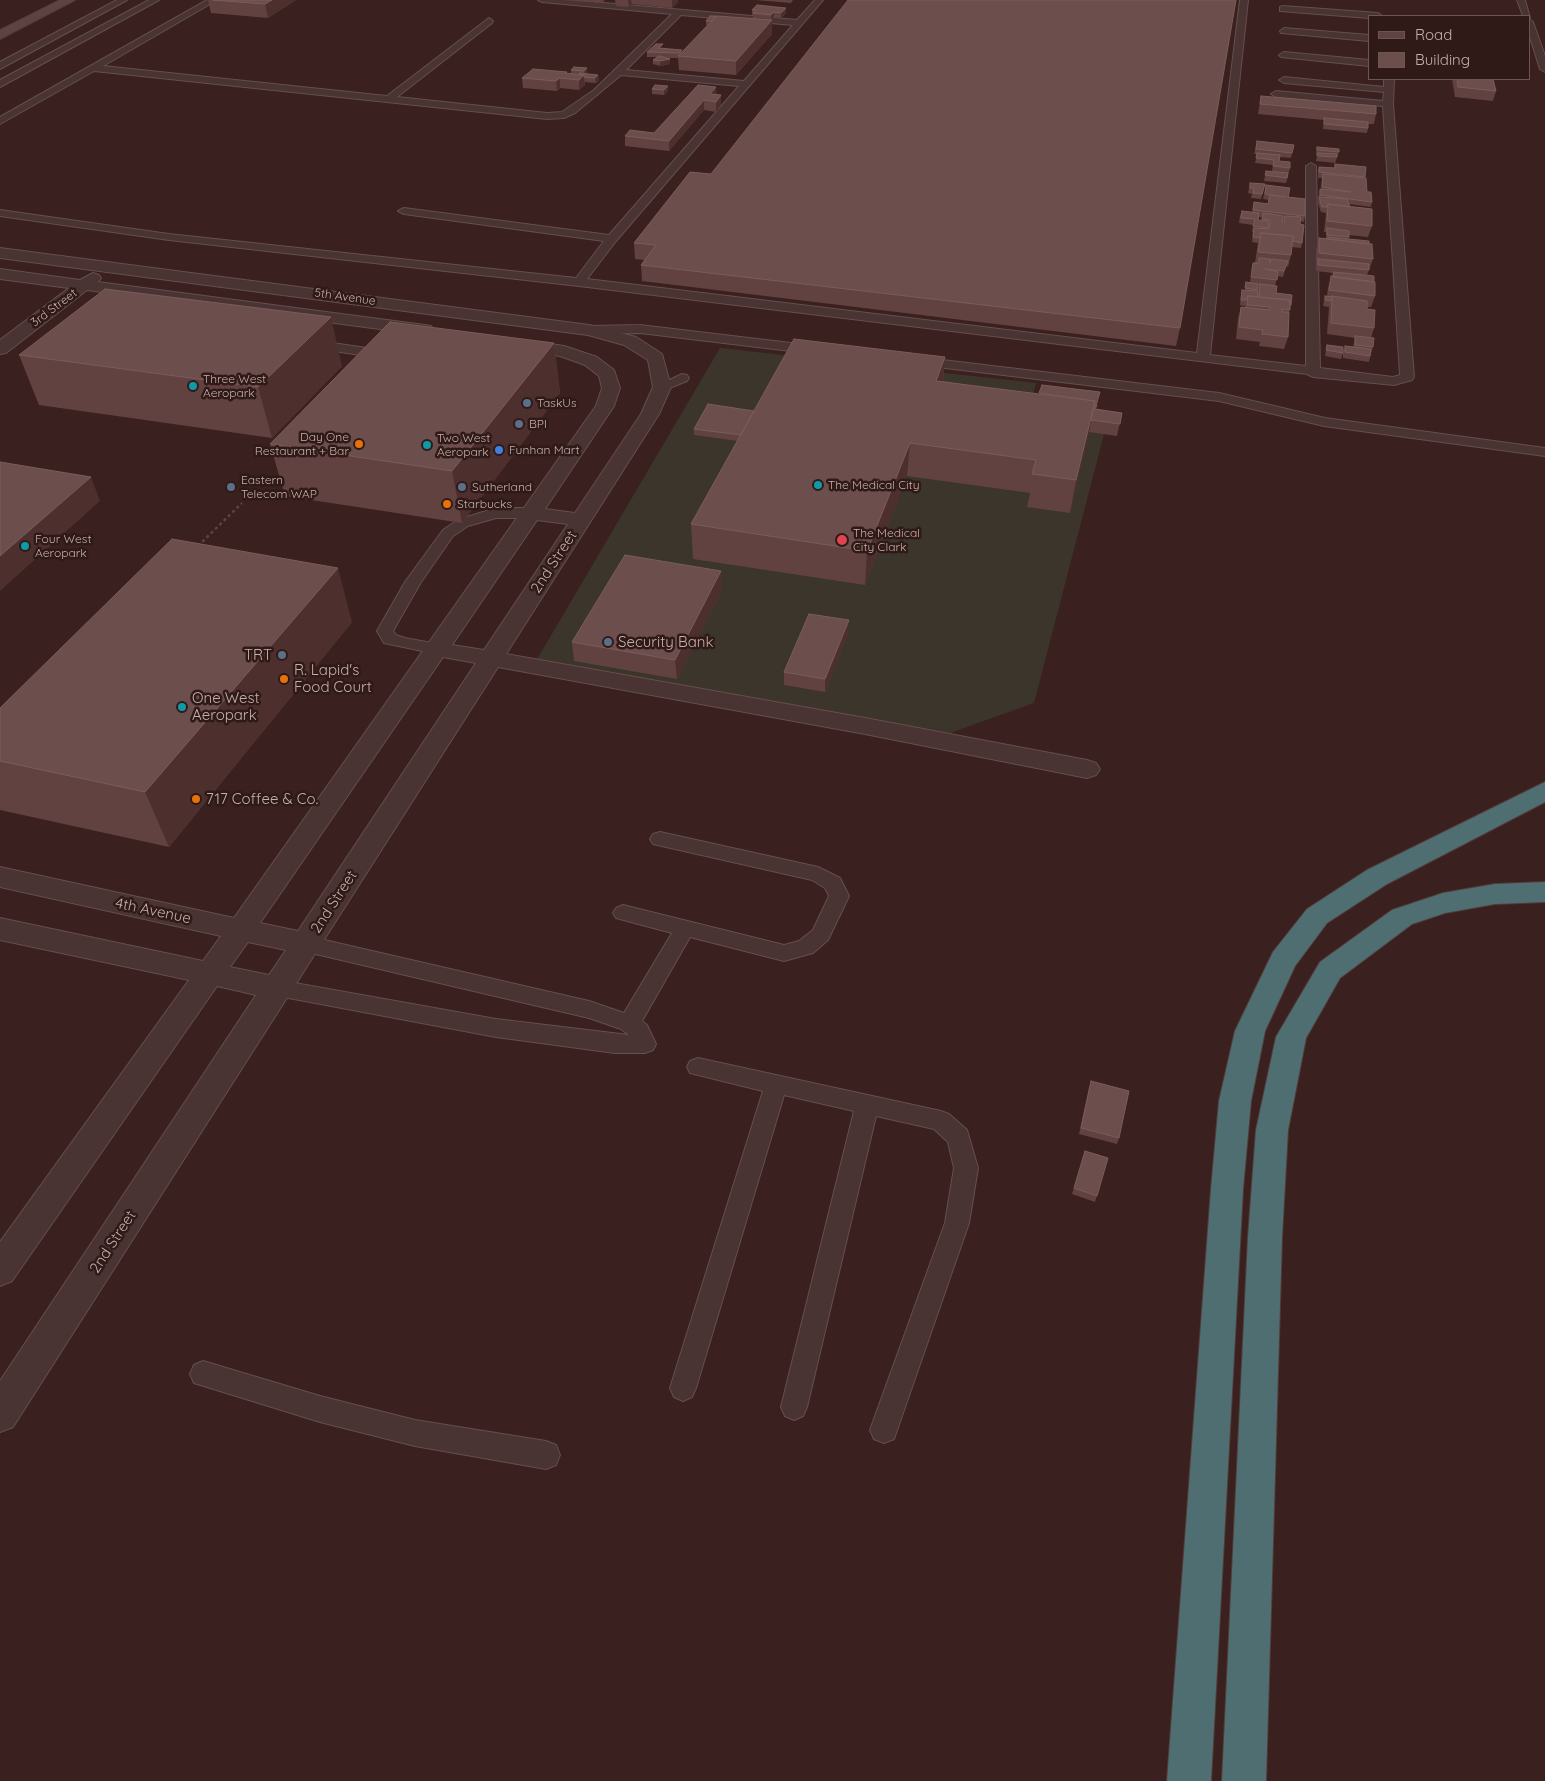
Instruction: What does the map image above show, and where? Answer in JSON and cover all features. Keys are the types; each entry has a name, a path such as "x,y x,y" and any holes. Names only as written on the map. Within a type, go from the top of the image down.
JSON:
{"highway":[{"path":"1189,1781 1227,1189 1236,1101 1250,1031 1283,960 1317,916 1377,876 1545,791"},
{"path":"1244,1781 1265,1237 1272,1130 1291,1037 1330,970 1368,940 1402,917 1443,903 1495,894 1545,892"}],"main road":[{"path":"0,35 69,0"}],"street":[{"name":"5th Avenue","path":"0,253 589,330 630,341 656,358 662,387"},
{"name":"3rd Street","path":"0,349 108,267"},
{"name":"5th Avenue","path":"0,274 437,332"},
{"path":"0,1270 437,649 605,406 611,388 608,374 591,361 564,351 495,340"},
{"name":"2nd Street","path":"0,1414 582,520 650,414 662,387"},
{"path":"532,512 582,520"},
{"path":"437,649 865,726 1087,769"},
{"name":"4th Avenue","path":"0,877 307,944"},
{"path":"0,929 278,988"}],"lane":[{"path":"0,66 123,0"},
{"path":"0,84 155,0"},
{"path":"0,122 88,62 213,0"},
{"path":"542,0 801,23"},
{"path":"579,282 612,239 819,0"},
{"path":"1203,359 1244,0"},
{"path":"1521,0 1527,15"},
{"path":"1283,9 1381,14"},
{"path":"88,62 388,100 547,116 564,115 597,92 680,12"},
{"path":"87,19 130,24"},
{"path":"388,100 489,21"},
{"path":"1530,26 1540,67"},
{"path":"1284,32 1368,38"},
{"path":"1284,55 1368,63"},
{"path":"11,60 56,65"},
{"path":"619,72 748,84"},
{"path":"0,213 169,237 579,282 1313,372 1394,381 1407,377 1388,104 1389,84 1284,80"},
{"path":"1276,94 1388,104"},
{"path":"1311,166 1313,372"},
{"path":"404,211 612,239"},
{"path":"247,306 261,320"},
{"path":"589,330 640,329 833,352"},
{"path":"299,342 399,357"},
{"path":"900,359 1219,397 1324,422 1545,452"},
{"path":"971,384 978,367"},
{"path":"662,387 682,378"},
{"path":"437,649 403,643 390,638 384,631 413,582 448,533 463,523 495,514 532,512"},
{"path":"623,913 784,953 806,947 821,935 839,896 833,883 818,874 660,839"},
{"path":"629,1023 685,929"},
{"path":"278,988 348,999 496,1028 615,1044 645,1044 640,1031 629,1023 588,1010 307,944"},
{"path":"585,1039 588,1010"},
{"path":"698,1067 941,1121 959,1138 966,1168 957,1223 884,1430"},
{"path":"682,1388 776,1084"},
{"path":"794,1407 867,1104"},
{"path":"203,1374 415,1433 546,1455"}],"path":[{"path":"192,552 242,503"}],"shaded area":[{"name":"The Medical City Clark","path":"720,348 1036,383 1030,409 1108,419 1034,703 950,733 536,661"}],"building":[{"path":"213,0 272,0 265,4"},
{"path":"848,0 1236,0 1180,328 641,265 656,245 634,243 690,172 711,174"},
{"path":"757,5 786,8 781,13 774,12 771,15 753,13 756,10 752,10"},
{"path":"710,16 716,16 712,21 706,21"},
{"path":"717,16 772,20 736,61 678,56"},
{"path":"656,44 663,44 659,48 682,50 679,53 647,52"},
{"path":"659,56 670,59 653,60"},
{"path":"574,67 587,68 584,71 571,70"},
{"path":"533,69 584,75 579,80 560,78 556,81 522,78"},
{"path":"580,73 598,75 595,78 584,77 584,75 579,75"},
{"path":"1457,80 1493,80 1496,91 1458,87"},
{"path":"655,85 668,86 664,90 652,89"},
{"path":"698,85 716,87 710,94 721,95 716,102 704,100 669,141 625,136 630,130 654,133"},
{"path":"1261,96 1376,106 1376,114 1260,104"},
{"path":"1324,118 1368,122 1368,128 1324,124"},
{"path":"1257,141 1294,145 1292,153 1256,149"},
{"path":"1317,147 1339,149 1339,152 1317,150"},
{"path":"1257,153 1280,155 1279,161 1290,162 1290,168 1273,166 1274,160 1256,158"},
{"path":"1318,153 1337,154 1337,157 1318,156"},
{"path":"1335,164 1366,167 1365,177 1319,172 1319,167 1335,168"},
{"path":"1266,171 1288,173 1287,178 1265,175"},
{"path":"1323,174 1366,178 1367,192 1371,192 1372,202 1320,195 1320,189 1351,192 1322,187"},
{"path":"1250,183 1265,184 1262,194 1253,193 1254,188 1250,188"},
{"path":"1266,185 1290,188 1288,197 1305,199 1305,216 1253,210 1254,202 1268,204 1270,195 1285,197 1265,194"},
{"path":"1319,197 1347,199 1350,207 1328,204 1327,207 1322,207"},
{"path":"1328,204 1372,209 1372,226 1327,221"},
{"path":"1242,211 1259,213 1258,220 1268,221 1268,228 1253,226 1255,219 1241,218"},
{"path":"1263,213 1283,216 1282,222 1284,222 1285,216 1301,217 1300,224 1304,225 1302,243 1293,241 1293,236 1261,233 1260,238 1253,237 1254,228 1269,229 1270,220 1262,219"},
{"path":"1327,228 1349,231 1349,237 1327,235"},
{"path":"1261,233 1293,236 1291,255 1258,252"},
{"path":"1328,237 1369,241 1369,244 1328,239"},
{"path":"1319,238 1372,244 1373,259 1319,253"},
{"path":"1259,258 1270,259 1270,263 1271,259 1288,261 1284,271 1265,269 1278,272 1277,280 1251,277 1253,263 1259,263"},
{"path":"1318,259 1369,264 1369,270 1318,265"},
{"path":"1334,272 1374,276 1374,282 1333,277"},
{"path":"1331,276 1375,282 1375,296 1329,290"},
{"path":"1246,282 1258,284 1257,290 1245,288"},
{"path":"1260,284 1277,286 1276,293 1292,295 1291,305 1290,300 1259,297"},
{"path":"105,289 331,317 258,387 19,355"},
{"path":"1242,290 1258,291 1258,297 1248,296 1246,300 1241,300"},
{"path":"1248,296 1290,300 1290,310 1282,309 1282,312 1289,312 1288,337 1262,334 1263,330 1239,327 1241,307 1270,310 1270,307 1247,305"},
{"path":"1325,296 1332,297 1331,301 1325,300"},
{"path":"1332,296 1367,301 1367,309 1375,310 1374,328 1331,323"},
{"path":"390,322 554,343 452,471 270,444"},
{"path":"1355,336 1374,338 1373,347 1355,345"},
{"name":"The Medical City","path":"794,339 945,357 936,381 1095,401 1076,480 1032,474 1036,460 910,443 867,551 691,524"},
{"path":"1327,345 1343,347 1343,353 1326,350"},
{"path":"1345,346 1371,349 1370,356 1345,352"},
{"path":"1042,385 1100,392 1095,409 1122,413 1120,424 1091,420 1095,401 1039,393"},
{"path":"708,404 754,411 741,435 694,429"},
{"path":"0,462 91,477 0,556"},
{"path":"172,539 338,568 145,792 0,761 0,708"},
{"path":"625,555 721,571 675,660 572,642"},
{"path":"809,614 849,620 825,679 784,672"},
{"path":"1091,1081 1129,1091 1119,1138 1081,1128"},
{"path":"1085,1151 1108,1158 1097,1196 1074,1188"}],"place":[{"name":"Three West Aeropark","path":"193,386"},
{"name":"TaskUs","path":"527,403"},
{"name":"BPI","path":"519,424"},
{"name":"Day One Restaurant + Bar","path":"359,444"},
{"name":"Two West Aeropark","path":"427,445"},
{"name":"Funhan Mart","path":"499,450"},
{"name":"The Medical City","path":"818,485"},
{"name":"Eastern Telecom WAP","path":"231,487"},
{"name":"Sutherland","path":"462,487"},
{"name":"Starbucks","path":"447,504"},
{"name":"The Medical City Clark","path":"842,540"},
{"name":"Four West Aeropark","path":"25,546"},
{"name":"Security Bank","path":"608,642"},
{"name":"TRT","path":"282,655"},
{"name":"R. Lapid's Food Court","path":"284,679"},
{"name":"One West Aeropark","path":"182,707"},
{"name":"717 Coffee & Co.","path":"196,799"}]}
